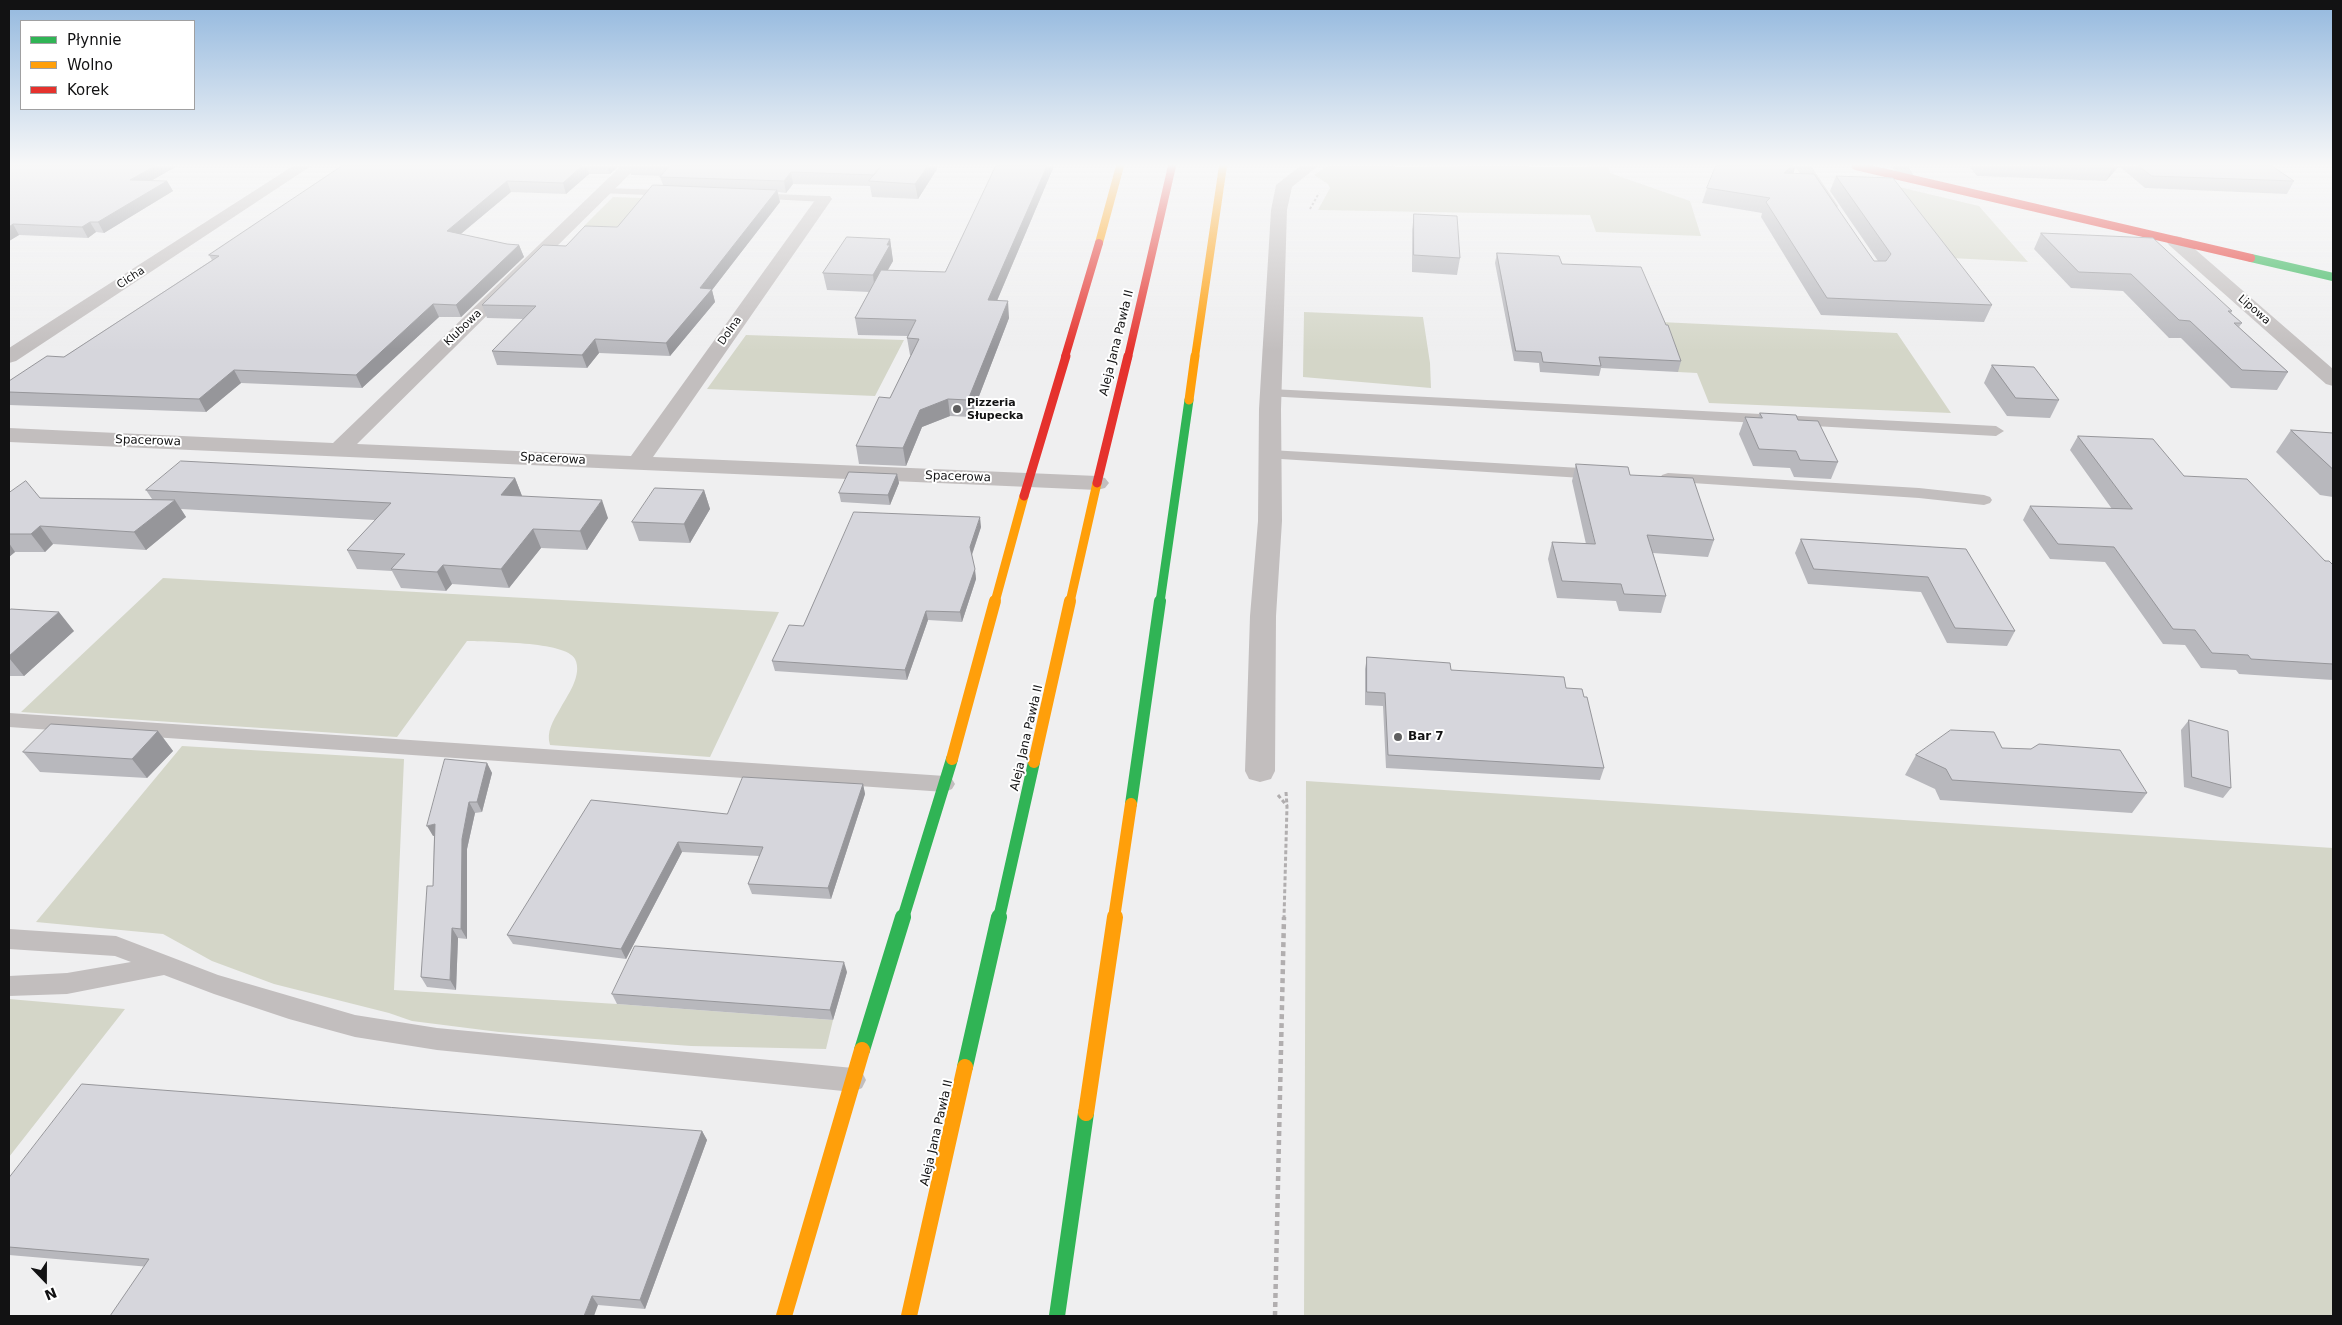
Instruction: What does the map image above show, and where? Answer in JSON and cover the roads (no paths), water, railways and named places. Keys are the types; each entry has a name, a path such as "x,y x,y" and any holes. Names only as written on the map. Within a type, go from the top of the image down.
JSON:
{"main road":[{"path":"784,1316 853,1080 945,784 1028,480 1103,228"},
{"name":"Aleja Jana Pawła II","path":"909,1316 1097,483 1159,228"},
{"path":"1057,1316 1214,228"},
{"path":"2123,228 2333,277"}],"street":[{"name":"Cicha","path":"9,357 208,228"},
{"name":"Klubowa","path":"339,449 566,228"},
{"name":"Dolna","path":"637,463 804,228"},
{"path":"1260,771 1263,616 1270,521 1271,393 1278,228"},
{"name":"Lipowa","path":"2175,241 2333,380"},
{"name":"Spacerowa","path":"10,436 1097,483"}],"lane":[{"path":"1271,393 1996,431"},
{"path":"1270,454 1614,475"},
{"path":"1653,477 1920,493 1984,500"},
{"path":"9,720 945,784"},
{"path":"9,939 116,946 214,984 289,1008 355,1026 437,1039 853,1080"},
{"path":"9,986 35,987 107,977 164,965"}],"place":[{"name":"Pizzeria Słupecka","path":"957,409"},
{"name":"Bar 7","path":"1398,737"}]}
